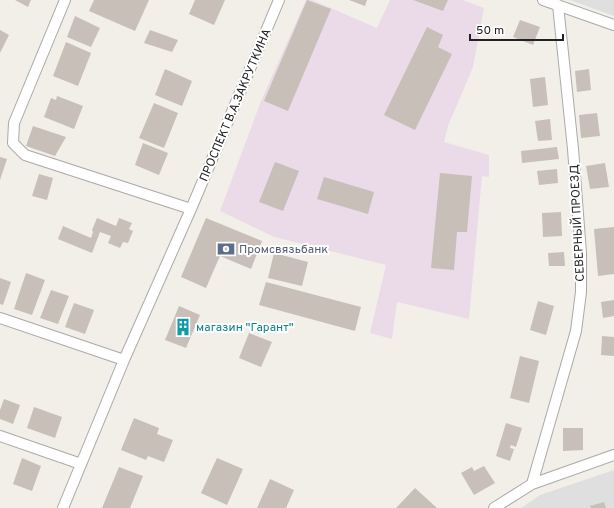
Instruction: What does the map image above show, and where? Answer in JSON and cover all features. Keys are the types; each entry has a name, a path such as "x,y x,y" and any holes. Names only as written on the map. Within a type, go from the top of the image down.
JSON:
{"street":[{"path":"65,0 14,123 13,143 25,155 191,209"},
{"name":"ПРОСПЕКТ В.А.ЗАКРУТКИНА","path":"63,508 124,360 191,209 279,0"},
{"path":"543,0 614,25"},
{"name":"СЕВЕРНЫЙ ПРОЕЗД","path":"532,484 576,331 580,292 581,254 574,164 558,5"},
{"path":"0,318 124,360"},
{"path":"0,436 81,464"},
{"path":"494,508 532,484 614,455"}],"shaded area":[{"path":"306,0 312,0 377,28 390,0 462,0 484,8 473,67 448,126 444,142 489,155 489,177 482,176 469,319 397,302 392,339 370,333 386,265 274,237 220,211 261,101"},
{"path":"570,0 614,0 614,16"},
{"path":"614,470 614,508 521,508 540,495"}],"building":[{"path":"15,0 31,0 28,7"},
{"path":"94,0 149,0 135,31 89,11"},
{"path":"195,0 225,0 214,25 189,14"},
{"path":"307,0 331,9 288,111 264,101"},
{"path":"349,0 367,0 365,6"},
{"path":"413,0 448,0 443,11"},
{"path":"75,16 100,28 91,47 67,37"},
{"path":"520,20 540,27 533,45 513,37"},
{"path":"427,27 443,35 438,47 452,54 415,130 384,115"},
{"path":"0,30 9,35 0,53"},
{"path":"150,30 178,40 172,52 144,43"},
{"path":"66,42 91,53 78,86 53,76"},
{"path":"165,69 192,81 182,106 155,95"},
{"path":"589,69 591,90 577,92 575,71"},
{"path":"545,77 548,105 533,107 530,79"},
{"path":"57,96 83,106 74,129 44,117 51,98 56,100"},
{"path":"154,103 178,113 164,148 139,138"},
{"path":"597,113 600,136 581,138 579,115"},
{"path":"550,119 552,140 538,141 535,121"},
{"path":"33,126 66,137 55,156 26,146"},
{"path":"143,143 168,153 159,175 135,165"},
{"path":"557,147 559,159 522,163 521,151"},
{"path":"0,157 7,159 0,180"},
{"path":"275,162 299,171 283,211 259,202"},
{"path":"605,163 609,187 590,189 586,166"},
{"path":"557,169 558,183 539,185 537,171"},
{"path":"440,173 472,176 467,232 457,232 454,270 431,268"},
{"path":"39,174 53,178 47,200 32,196"},
{"path":"324,177 374,192 368,214 317,199"},
{"path":"561,212 562,236 543,237 542,213"},
{"path":"97,218 116,226 119,218 132,223 129,229 133,231 128,243 123,242 120,248 108,243 111,236 100,232 92,253 58,239 63,226 91,238 93,232 92,230"},
{"name":"Промсвязьбанк","path":"206,218 262,241 251,269 220,256 206,288 181,277"},
{"path":"614,227 614,274 598,276 594,229"},
{"path":"564,252 565,266 549,266 548,253"},
{"path":"274,253 308,262 302,286 268,278"},
{"path":"26,273 45,280 32,315 14,309"},
{"path":"0,278 11,282 3,305 0,304"},
{"path":"266,282 361,307 355,331 259,305"},
{"path":"51,290 69,296 58,324 40,318"},
{"path":"614,300 614,316 603,318 601,302"},
{"path":"538,301 554,306 546,335 530,330"},
{"path":"74,303 94,310 85,334 65,327"},
{"name":"магазин \"Гарант\"","path":"179,306 200,315 186,348 165,340"},
{"path":"249,333 272,342 261,367 239,358"},
{"path":"602,336 614,337 614,356 601,355"},
{"path":"520,356 539,361 529,403 510,398"},
{"path":"4,399 20,405 13,424 0,419 0,410"},
{"path":"34,407 62,417 55,438 27,428"},
{"path":"134,418 159,428 157,434 173,440 164,462 148,456 146,460 121,450"},
{"path":"506,423 522,428 516,447 511,445 510,448 514,449 510,461 496,456"},
{"path":"563,428 583,428 583,450 563,451"},
{"path":"22,458 41,466 32,491 13,484"},
{"path":"217,458 243,469 227,505 201,493"},
{"path":"484,466 495,483 474,495 461,473 472,467 474,471"},
{"path":"119,467 143,476 130,508 102,508"},
{"path":"270,479 294,490 286,508 257,508"},
{"path":"415,488 437,508 396,508"},
{"path":"604,502 606,508 591,508 590,506"}],"place":[{"name":"Промсвязьбанк","path":"226,249"},
{"name":"магазин \"Гарант\"","path":"183,327"}]}
